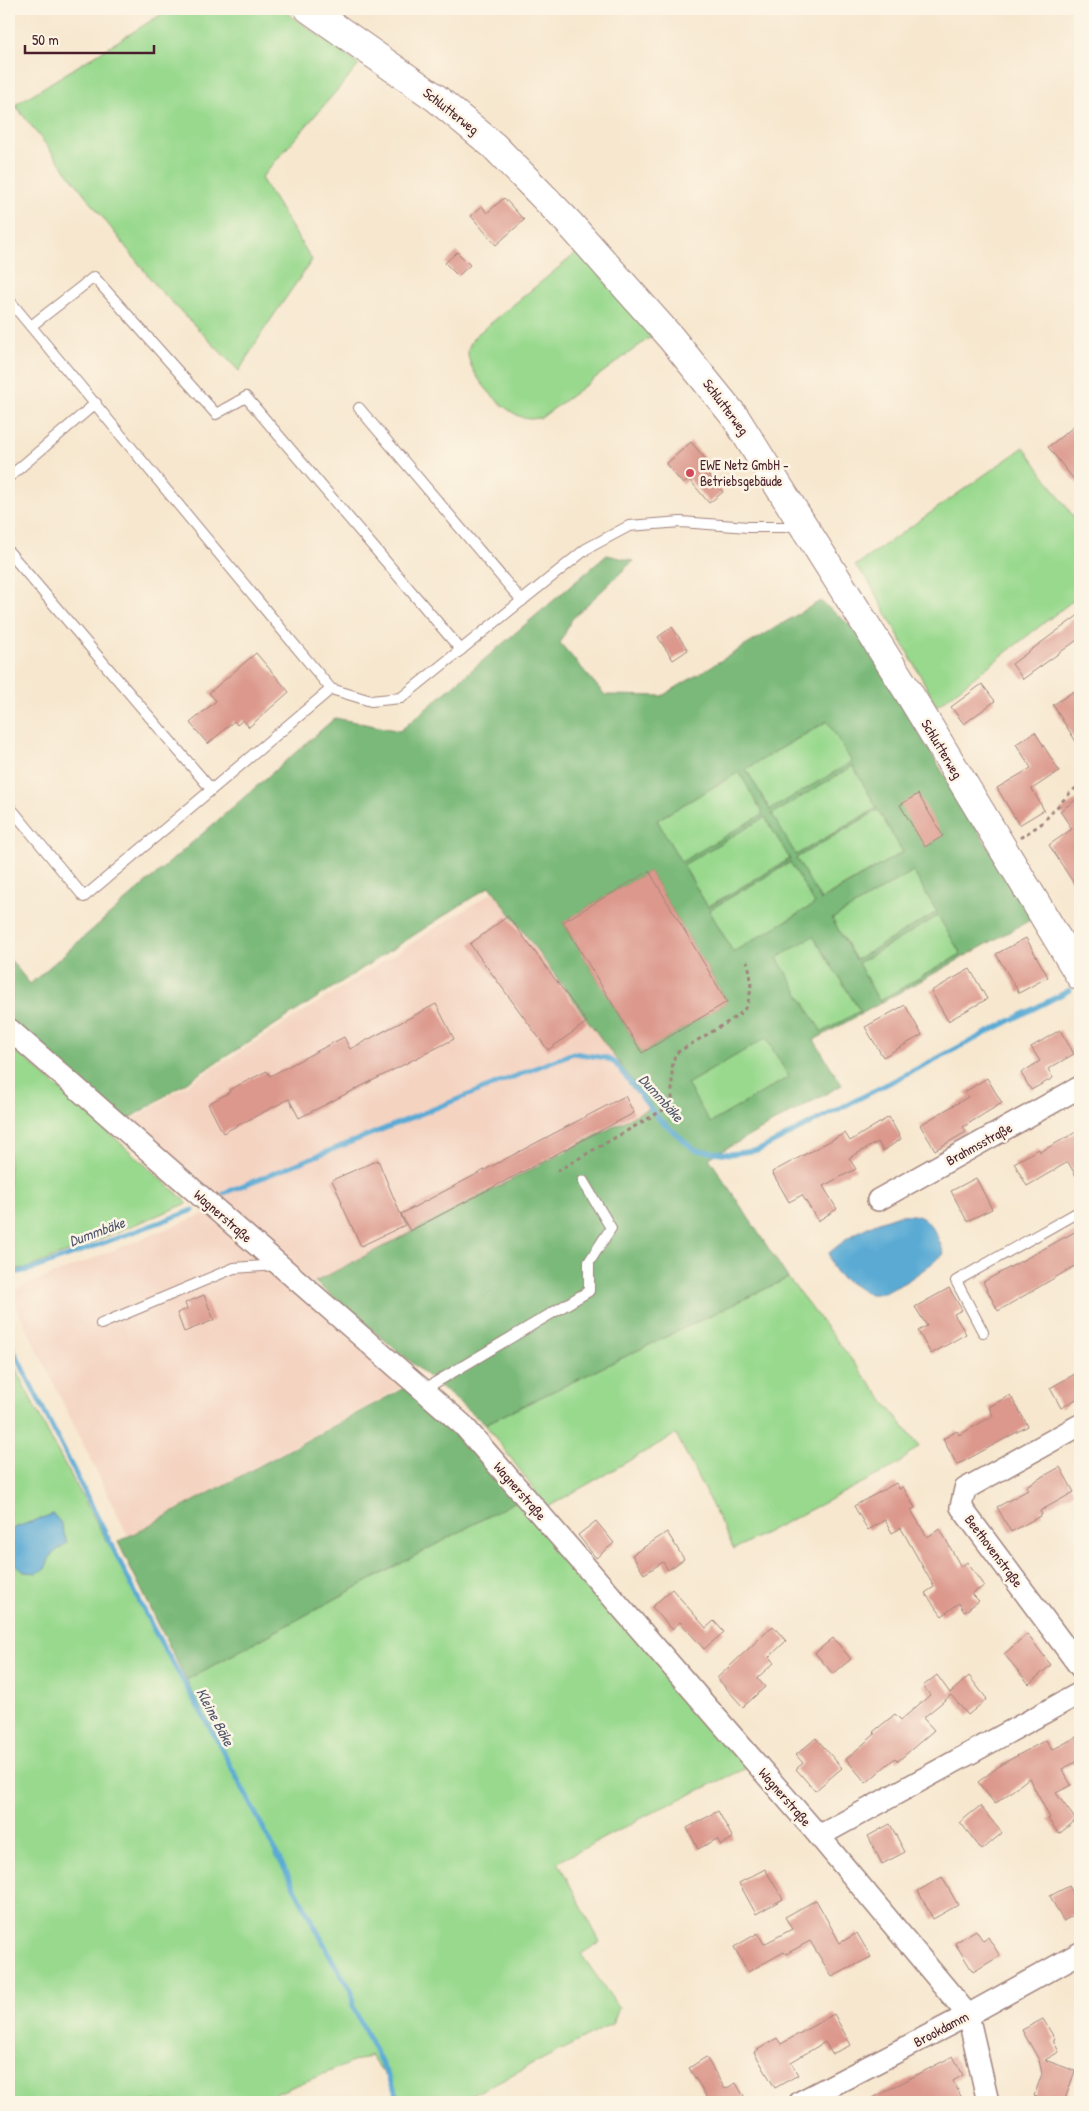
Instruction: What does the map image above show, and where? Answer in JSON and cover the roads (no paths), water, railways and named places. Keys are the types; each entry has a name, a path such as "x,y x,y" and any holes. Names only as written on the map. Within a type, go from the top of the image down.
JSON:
{"street":[{"name":"Schlutterweg","path":"309,9 436,98 494,146 569,223 671,338 735,417 802,522 1080,976"},
{"name":"Wagnerstraße","path":"9,1029 463,1425 819,1836 968,2015"},
{"name":"Brahmsstraße","path":"878,1200 1080,1087"},
{"name":"Beethovenstraße","path":"1080,1425 965,1489 961,1507 1080,1667"},
{"path":"819,1836 1080,1693"},
{"name":"Brookdamm","path":"800,2102 968,2015 1080,1953"},
{"path":"968,2015 988,2102"}],"lane":[{"path":"31,326 94,277 216,414 246,398 461,650"},
{"path":"9,300 331,689 371,701 401,698 586,549 629,526 680,522 748,527 784,527 802,522"},
{"path":"9,478 96,403"},
{"path":"359,408 522,601"},
{"path":"9,552 212,789"},
{"path":"9,806 84,898 331,689"},
{"path":"422,1390 589,1291 589,1262 611,1228 583,1181"},
{"path":"983,1332 956,1281 1080,1211"},
{"path":"101,1324 234,1268 279,1265"}],"water":[{"path":"899,1215 915,1215 929,1223 944,1254 907,1281 885,1292 875,1294 864,1292 838,1274 831,1264 829,1253 845,1240 862,1230"},
{"path":"53,1514 61,1523 67,1543 51,1555 45,1569 37,1573 24,1572 9,1558 9,1533 14,1528"}],"waterway":[{"name":"Dummbäke","path":"224,1193 573,1053 606,1058 615,1063 658,1118 695,1150 730,1154 759,1150 1070,990"},
{"name":"Dummbäke","path":"9,1274 33,1269 193,1210"},
{"name":"Kleine Bäke","path":"9,1341 154,1630 217,1740 335,1965 352,1991 353,2007 401,2102"}],"place":[{"name":"EWE Netz GmbH - Betriebsgebäude","path":"690,473"}]}
